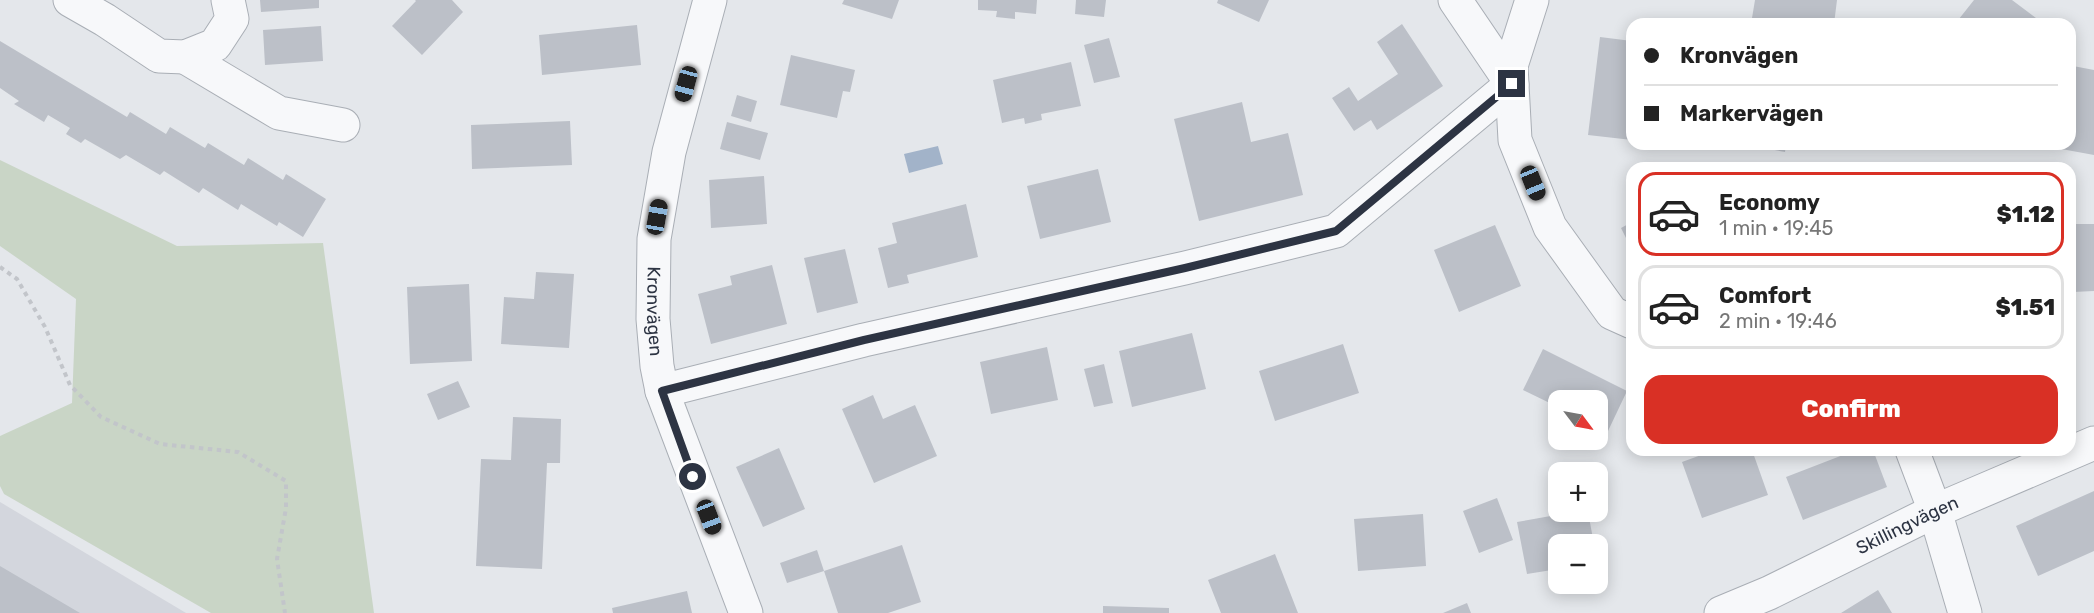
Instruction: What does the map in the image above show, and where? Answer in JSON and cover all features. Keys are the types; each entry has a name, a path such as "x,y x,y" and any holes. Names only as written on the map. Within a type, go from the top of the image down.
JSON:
{"street":[{"path":"70,0 159,56 186,57 215,45 231,19 228,0"},
{"name":"Kronvägen","path":"710,0 669,152 654,239 652,319 662,391 746,613"},
{"path":"1455,0 1512,84"},
{"path":"1532,0 1511,66 1515,140 1550,227 1612,313 1626,319"},
{"path":"186,57 279,113 343,124"},
{"path":"662,391 864,340 1185,268 1336,231 1512,84"},
{"name":"Skillingvägen","path":"2076,452 2094,444"},
{"path":"1914,456 1935,511 1965,613"},
{"name":"Skillingvägen","path":"1721,613 1768,593 1935,511 2066,456"}],"path":[{"path":"0,267 17,279 45,327 70,385 101,417 160,444 238,452 286,481 286,508 277,559 285,613"}],"shaded area":[{"path":"0,502 186,613 0,613"}],"green space":[{"path":"0,160 177,246 323,243 374,613 211,613 4,494 0,486 0,436 72,403 76,299 0,246"}],"water":[{"path":"938,146 943,164 909,173 904,154"}],"building":[{"path":"260,0 319,0 319,8 261,12"},
{"path":"415,0 452,0 463,12 422,55 392,26"},
{"path":"844,0 899,0 892,19 842,4"},
{"path":"978,0 1037,0 1036,14 1015,12 1015,19 996,17 997,11 978,10"},
{"path":"1076,0 1106,0 1104,17 1075,14"},
{"path":"1218,0 1269,0 1259,22 1217,3"},
{"path":"1755,0 1837,0 1835,18 1752,18"},
{"path":"1974,0 2012,0 2036,18 1960,18"},
{"path":"1402,24 1443,86 1377,130 1371,120 1354,131 1332,98 1349,87 1358,101 1398,74 1377,42"},
{"path":"637,25 641,65 542,75 539,35"},
{"path":"321,26 323,61 265,65 263,30"},
{"path":"1600,37 1626,40 1626,139 1588,135"},
{"path":"1109,38 1120,77 1094,83 1084,45"},
{"path":"0,41 127,117 130,112 166,134 170,127 205,148 208,143 244,165 248,158 283,180 286,174 326,199 303,237 279,222 277,226 241,204 238,210 203,188 199,193 164,171 160,175 126,155 120,159 85,139 81,143 66,134 70,128 48,115 44,122 14,104 19,101 0,88"},
{"path":"791,55 855,70 850,92 843,91 837,118 780,105"},
{"path":"1071,62 1081,106 1041,114 1042,120 1025,124 1024,118 1002,123 993,80"},
{"path":"2076,67 2094,70 2094,155 2067,150 2076,150"},
{"path":"737,95 757,101 751,122 731,116"},
{"path":"1242,102 1251,142 1288,133 1303,195 1199,221 1174,119"},
{"path":"570,121 572,165 472,169 471,125"},
{"path":"727,122 768,133 760,160 720,149"},
{"path":"1098,169 1111,222 1040,239 1027,186"},
{"path":"764,176 767,224 711,228 709,180"},
{"path":"966,204 978,257 907,275 909,283 888,288 878,248 897,243 892,223"},
{"path":"2076,224 2094,224 2094,291 2076,292"},
{"path":"1495,225 1521,286 1459,312 1434,250"},
{"path":"1626,225 1626,238 1621,228"},
{"path":"845,249 858,303 817,313 804,258"},
{"path":"772,265 787,324 711,344 698,294 732,285 730,276"},
{"path":"536,272 574,274 569,348 501,344 504,297 534,299"},
{"path":"469,284 472,361 410,364 407,287"},
{"path":"1192,333 1206,389 1132,407 1119,351"},
{"path":"1343,344 1359,393 1275,421 1259,371"},
{"path":"1047,347 1058,400 991,414 980,362"},
{"path":"1543,349 1626,390 1608,431 1608,390 1548,390 1548,402 1523,390"},
{"path":"1104,364 1113,403 1094,407 1084,369"},
{"path":"458,381 470,407 438,420 427,394"},
{"path":"873,395 883,419 915,405 937,456 874,483 842,409"},
{"path":"513,417 561,419 560,463 547,463 542,569 476,566 481,459 511,460"},
{"path":"779,448 805,509 763,527 736,467"},
{"path":"1698,456 1754,456 1768,495 1702,518 1682,462"},
{"path":"1840,456 1875,456 1887,487 1803,520 1786,477"},
{"path":"2094,491 2094,551 2038,576 2016,526"},
{"path":"1497,498 1513,540 1479,553 1463,511"},
{"path":"1423,514 1426,566 1358,571 1354,519"},
{"path":"1548,516 1548,522 1590,522 1592,534 1548,534 1548,571 1527,574 1517,522"},
{"path":"902,545 921,602 888,613 838,613 824,571"},
{"path":"817,550 824,571 787,583 780,563"},
{"path":"1275,554 1298,613 1221,613 1208,580"},
{"path":"0,566 80,613 0,613"},
{"path":"1878,590 1892,613 1841,613"},
{"path":"687,591 692,613 613,613 612,608"},
{"path":"1467,603 1471,613 1443,613"},
{"path":"1103,606 1169,608 1169,613 1103,613"}],"route":[{"path":"693,477 662,391 864,340 1185,268 1336,231 1512,84"}]}
